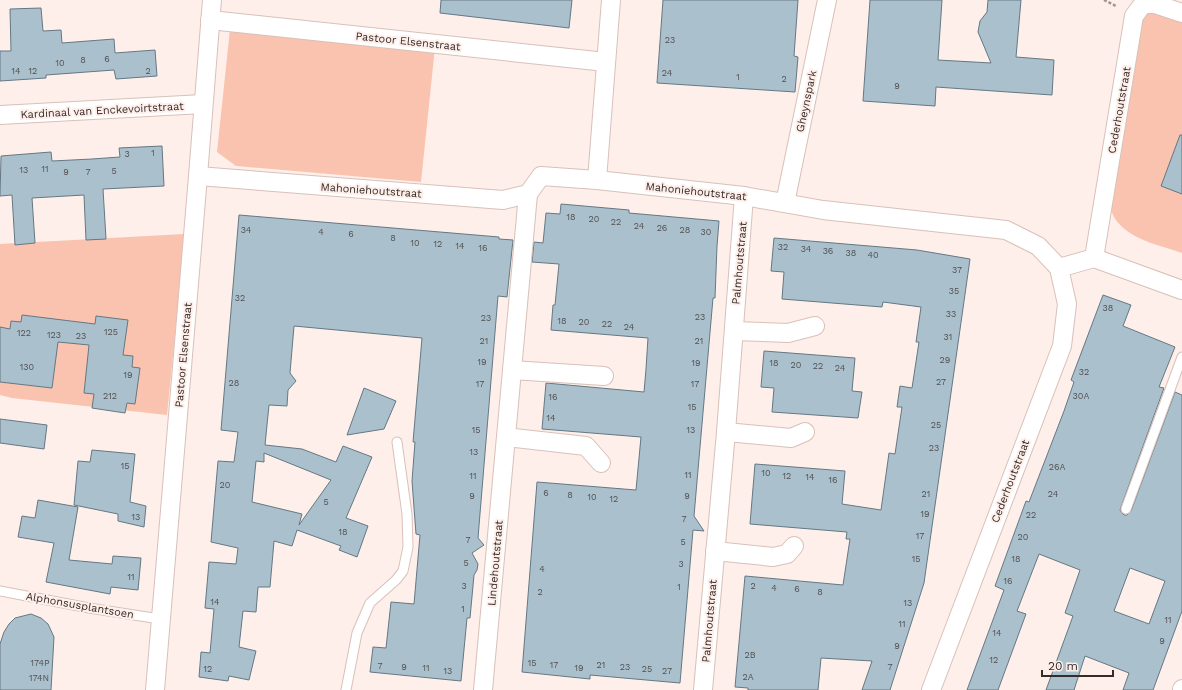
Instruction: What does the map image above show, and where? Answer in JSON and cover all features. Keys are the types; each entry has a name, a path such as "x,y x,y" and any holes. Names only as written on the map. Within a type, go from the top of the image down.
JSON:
{"street":[{"name":"Pastoor Elsenstraat","path":"155,690 212,0"},
{"path":"597,180 611,0"},
{"name":"Gheynspark","path":"785,203 827,0"},
{"name":"Cederhoutstraat","path":"1094,258 1134,16 1143,4 1155,4 1182,13"},
{"name":"Pastoor Elsenstraat","path":"210,20 606,62"},
{"name":"Kardinaal van Enckevoirtstraat","path":"0,115 203,104"},
{"name":"Mahoniehoutstraat","path":"198,176 503,200 528,194 541,176 597,180 744,196 823,210 1006,230 1038,246 1059,268"},
{"name":"Lindehoutstraat","path":"483,690 528,194"},
{"name":"Palmhoutstraat","path":"702,690 726,432 744,196"},
{"path":"1059,268 1094,258 1182,290"},
{"name":"Cederhoutstraat","path":"931,690 1062,346 1067,304 1059,268"},
{"path":"734,331 788,332 815,326"},
{"path":"512,370 604,376"},
{"path":"726,432 791,438 806,432"},
{"path":"506,436 586,446 601,463"},
{"path":"715,551 773,557 787,554 794,546"}],"lane":[{"path":"1126,509 1182,357"},
{"path":"346,690 357,634 370,603 396,580 403,571 408,547 407,514 397,442"},
{"name":"Alphonsusplantsoen","path":"0,591 89,608 160,619"}],"shaded area":[{"path":"1144,7 1182,20 1182,253 1144,240 1127,231 1114,217 1109,198"},
{"path":"230,29 435,47 421,182 236,166 217,152"},
{"path":"184,234 167,415 12,398 0,395 0,244"}],"building":[{"path":"441,0 572,0 569,28 440,13"},
{"path":"663,0 798,0 794,56 798,57 795,92 657,83"},
{"path":"870,0 942,0 938,60 991,63 978,32 980,21 987,12 988,0 1021,0 1016,57 1054,60 1052,95 936,87 935,106 863,101"},
{"path":"41,8 43,31 61,30 62,43 114,39 115,53 155,50 157,76 116,79 114,70 46,75 46,78 0,81 0,51 11,51 10,9"},
{"path":"1180,135 1182,135 1182,194 1161,186"},
{"path":"162,146 164,186 103,189 106,239 86,240 84,195 32,198 35,243 15,245 12,195 0,196 1,156 51,152 52,161 92,159 120,157 119,148"},
{"path":"561,204 629,210 629,213 719,221 715,298 713,298 694,516 704,531 693,530 680,683 590,675 590,679 522,672 537,482 636,490 641,437 542,429 546,383 644,392 646,369 648,338 551,330 559,264 532,262 534,242 543,243 546,213 560,214"},
{"path":"239,215 499,237 499,239 513,240 507,297 498,296 478,538 484,545 472,553 478,564 474,575 470,618 467,618 461,681 370,672 373,647 386,648 391,602 414,604 420,535 416,534 412,481 415,442 413,442 422,338 294,326 290,373 296,381 288,390 287,406 269,405 265,445 302,449 336,462 343,446 372,457 346,518 368,526 357,557 339,550 341,546 297,530 292,546 274,541 270,587 258,587 256,612 243,611 239,647 256,651 249,680 229,676 228,681 199,677 201,652 210,653 214,609 205,608 209,562 236,564 238,548 211,542 218,461 234,462 238,432 221,430","holes":["264,453 331,480 299,525 302,514 252,502 256,461 264,462"]},
{"path":"774,238 917,250 970,259 924,583 890,690 862,690 872,661 821,658 818,690 748,690 748,688 735,687 745,576 843,585 850,539 846,539 847,532 750,524 755,464 845,471 842,504 881,510 889,453 895,454 902,407 897,407 900,386 912,388 919,342 916,342 921,307 883,302 882,307 782,299 784,272 771,271"},
{"path":"1103,295 1131,305 1123,326 1175,347 1159,387 1164,388 1120,510 1124,515 1127,515 1131,511 1175,392 1182,395 1182,611 1153,690 1123,690 1129,673 1085,656 1074,690 1046,690 1073,616 1065,613 1080,570 1039,554 1017,611 1026,614 998,690 967,690 1004,590 995,586 1026,501 1029,502 1064,411 1074,382 1071,380","holes":["1130,568 1165,581 1149,624 1114,611"]},
{"path":"22,315 95,324 96,316 128,320 123,355 133,356 132,367 140,368 135,404 127,403 125,413 92,408 94,394 84,393 89,345 58,342 52,388 0,382 0,327 10,329 11,321 21,322"},
{"path":"764,351 855,358 852,391 862,392 858,418 772,412 774,388 761,387"},
{"path":"364,388 396,401 384,429 347,435"},
{"path":"0,419 47,425 44,449 0,443"},
{"path":"92,450 135,454 130,502 146,506 144,527 118,521 118,514 74,505 78,461 90,462"},
{"path":"38,500 78,507 69,560 112,564 113,556 141,558 138,590 111,587 110,594 46,582 54,543 18,537 22,516 35,518"},
{"path":"31,614 41,618 48,624 54,637 51,690 0,690 0,644 4,632 15,618"}]}
